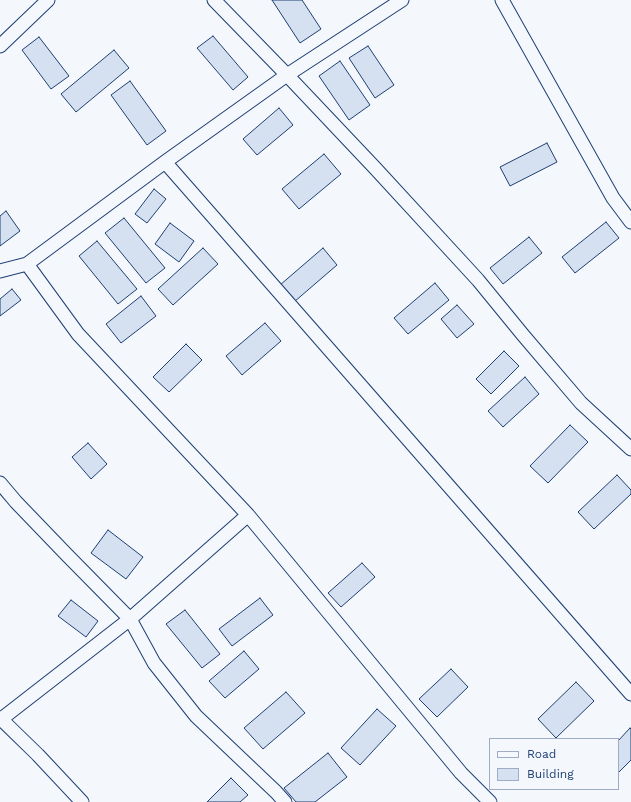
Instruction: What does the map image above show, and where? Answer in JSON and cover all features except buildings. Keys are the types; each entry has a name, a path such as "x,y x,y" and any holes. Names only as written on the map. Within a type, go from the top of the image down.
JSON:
{"street":[{"path":"0,46 48,0"},
{"path":"214,0 287,75 478,280 581,403 631,448"},
{"path":"0,271 27,264 165,162 287,75 402,0"},
{"path":"502,0 613,198 631,222"},
{"path":"165,162 631,694"},
{"path":"27,264 78,334 248,515 461,773 490,802"},
{"path":"0,483 16,502 130,619 154,663 196,716 285,802"},
{"path":"82,802 38,755 0,719 130,619 248,515"}]}
